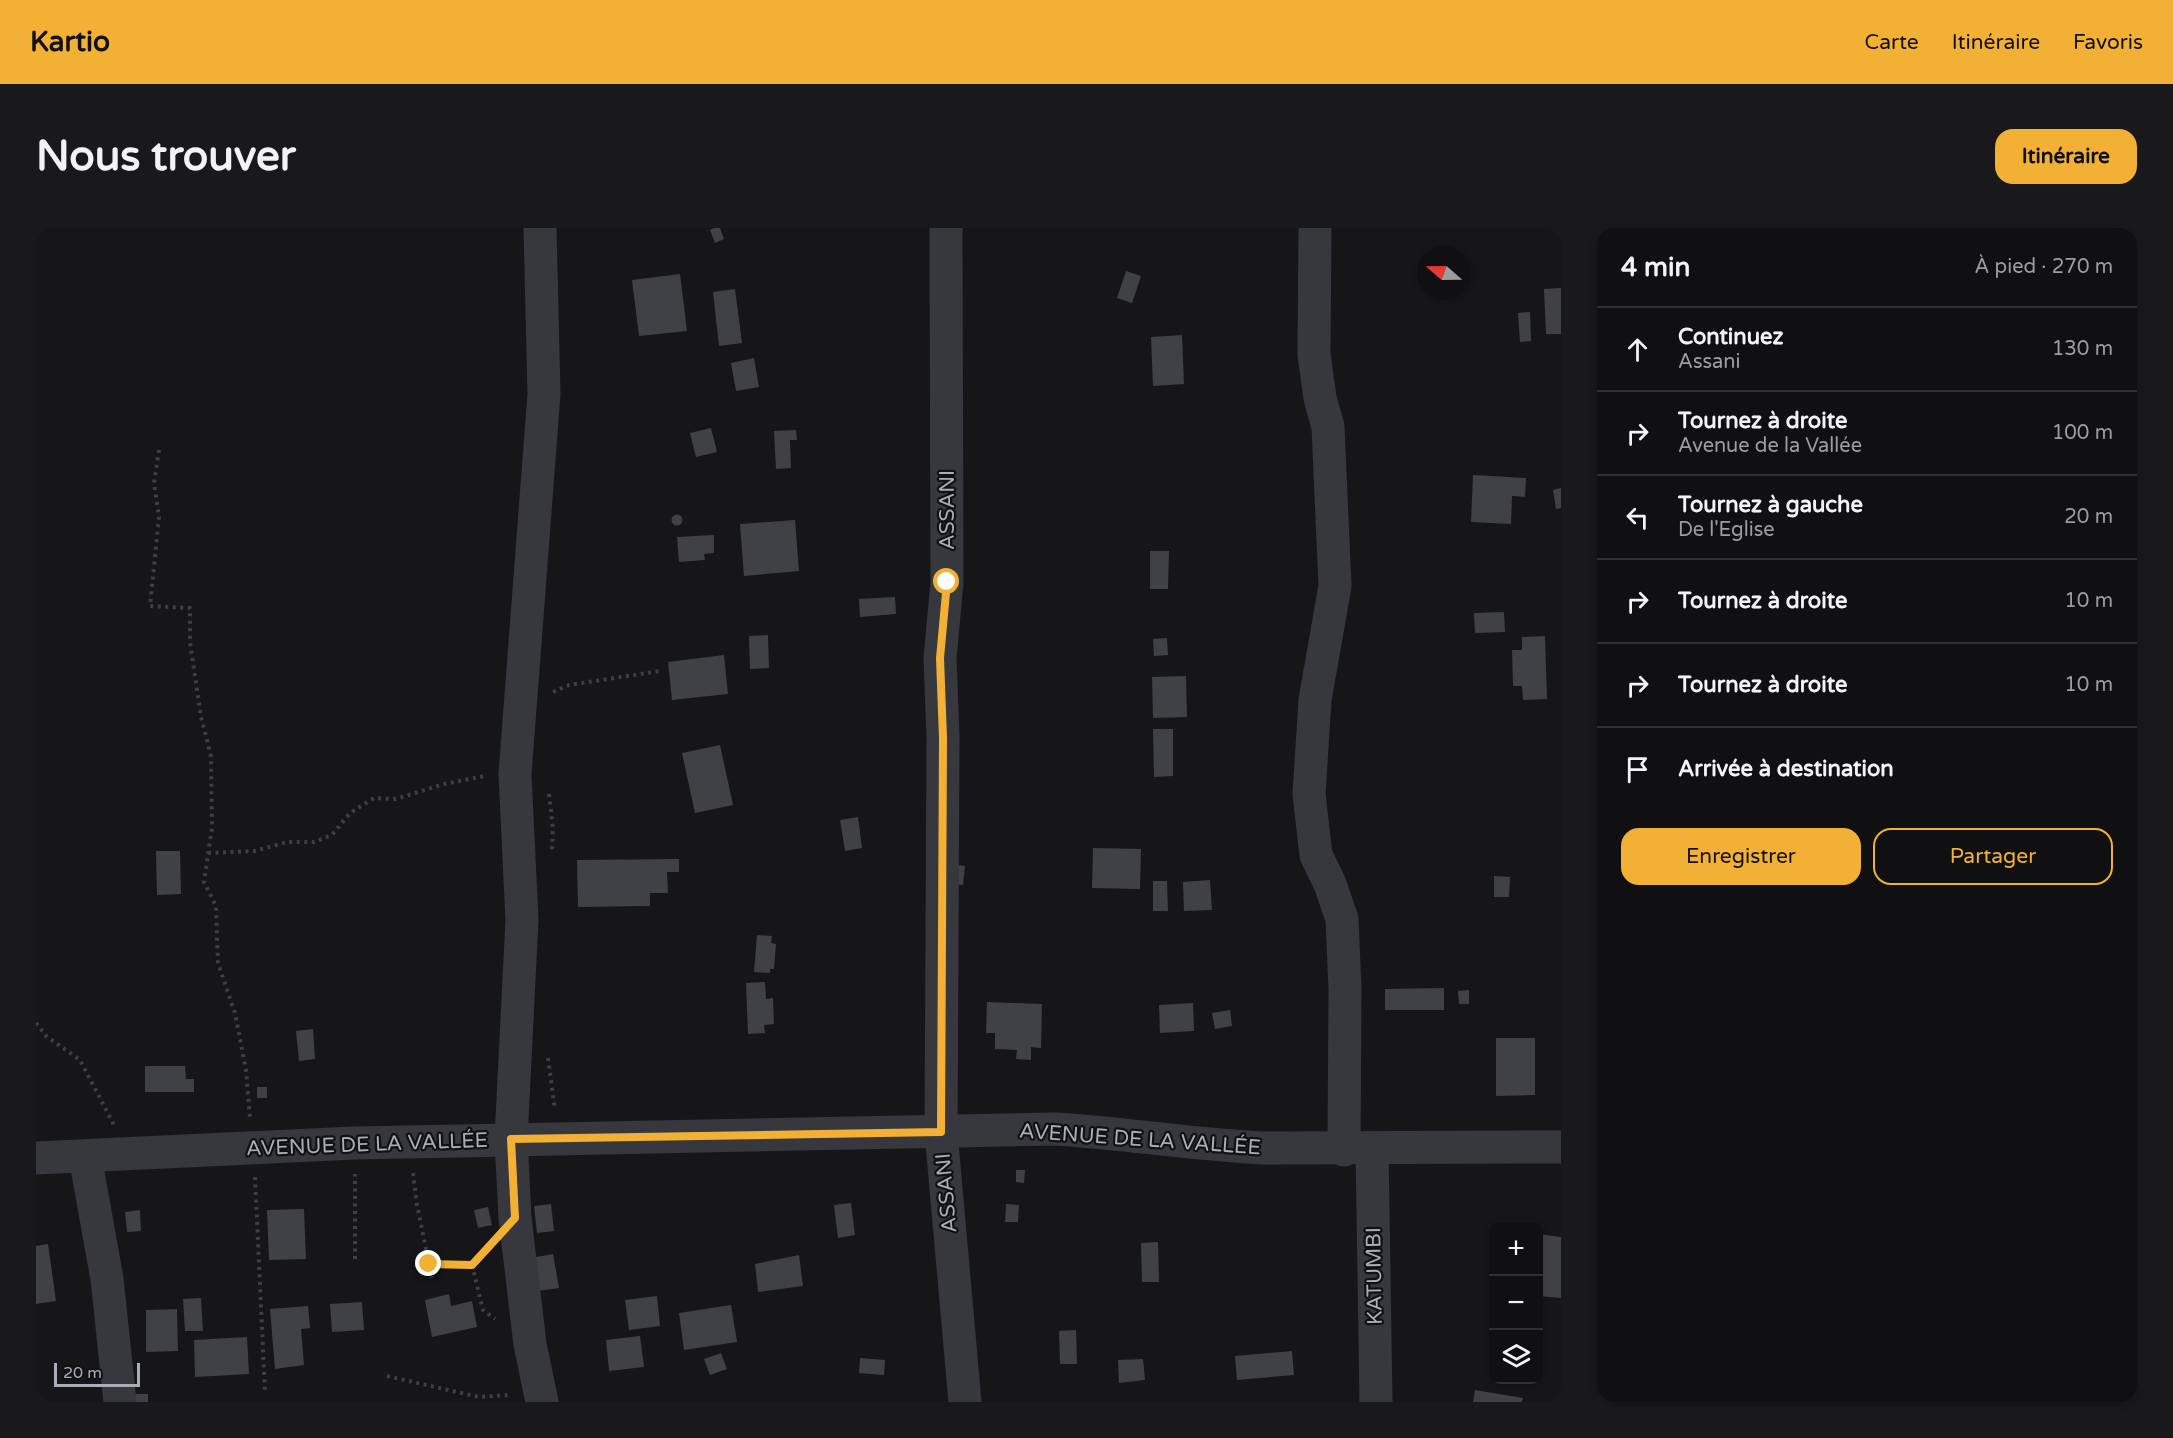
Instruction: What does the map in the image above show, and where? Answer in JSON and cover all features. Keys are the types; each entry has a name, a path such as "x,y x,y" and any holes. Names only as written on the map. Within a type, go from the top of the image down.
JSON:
{"street":[{"path":"540,228 544,394 515,774 522,920 511,1139 515,1218 530,1344 541,1398"},
{"name":"ASSANI","path":"946,228 947,572 940,658 943,738 941,1132 965,1402"},
{"name":"KATUMBI","path":"1315,228 1314,354 1320,398 1328,427 1335,586 1315,700 1309,794 1316,855 1330,884 1342,919 1376,1402"},
{"name":"AVENUE DE LA VALLÉE","path":"36,1158 354,1143 1055,1129 1138,1136 1215,1146 1358,1149 1561,1147"},
{"path":"85,1156 107,1279 120,1402"}],"path":[{"path":"159,450 154,483 159,517 150,606 190,608 190,642 201,717 211,756 212,810 204,882 216,906 218,963 235,1013 246,1070 265,1392"},
{"path":"550,693 569,685 660,672"},
{"path":"208,853 255,850 287,842 314,842 332,835 350,813 374,798 396,799 460,780 515,774"},
{"path":"36,1023 46,1036 80,1060 130,1154"},
{"path":"410,1142 417,1205 432,1278"},
{"path":"354,1143 354,1259"},
{"path":"429,1264 472,1265 515,1218"},
{"path":"387,1376 479,1397 541,1398"}],"building":[{"path":"720,228 724,239 715,243 710,230"},
{"path":"1126,271 1141,276 1132,303 1117,298"},
{"path":"680,274 687,331 639,336 632,280"},
{"path":"1561,288 1561,334 1546,334 1544,289"},
{"path":"735,289 742,343 719,346 713,292"},
{"path":"1530,312 1531,341 1520,342 1518,313"},
{"path":"1182,335 1184,384 1153,386 1151,337"},
{"path":"754,358 759,387 736,391 731,363"},
{"path":"711,428 717,452 696,457 690,433"},
{"path":"796,430 797,440 790,440 791,468 776,469 774,431"},
{"path":"1473,475 1526,478 1525,497 1512,496 1511,524 1471,522"},
{"path":"1561,488 1561,508 1556,509 1553,490"},
{"path":"677,515 681,516 681,524 677,525 673,524 672,520 673,516"},
{"path":"795,520 799,571 744,576 740,524"},
{"path":"714,535 714,553 704,554 705,560 679,562 677,537"},
{"path":"1150,551 1169,551 1168,589 1150,589"},
{"path":"895,597 896,614 860,617 859,599"},
{"path":"1504,612 1505,632 1475,633 1474,613"},
{"path":"768,635 769,668 750,669 749,636"},
{"path":"1545,636 1547,699 1523,700 1522,686 1513,686 1512,650 1522,650 1522,637"},
{"path":"1167,638 1168,655 1154,656 1153,639"},
{"path":"724,655 728,694 672,700 668,662"},
{"path":"1186,676 1187,717 1153,718 1152,677"},
{"path":"1153,729 1173,729 1173,776 1154,777"},
{"path":"720,745 733,805 695,813 682,753"},
{"path":"858,817 862,848 845,851 840,820"},
{"path":"1093,848 1141,849 1140,889 1092,888"},
{"path":"156,851 180,851 181,894 157,895"},
{"path":"679,859 679,872 667,872 668,893 650,893 650,906 578,907 577,860"},
{"path":"947,864 965,866 963,885 945,883"},
{"path":"1494,876 1510,877 1509,897 1494,897"},
{"path":"1210,880 1212,910 1184,911 1183,882"},
{"path":"1153,881 1167,881 1168,911 1153,911"},
{"path":"757,935 772,936 771,943 776,944 774,969 770,969 770,973 754,972"},
{"path":"765,982 766,999 773,998 774,1024 764,1025 765,1033 748,1034 746,983"},
{"path":"1444,988 1444,1010 1385,1010 1385,989"},
{"path":"1469,990 1469,1004 1459,1004 1458,991"},
{"path":"987,1002 1042,1004 1041,1048 1031,1047 1031,1060 1016,1059 1017,1050 995,1049 995,1033 986,1033"},
{"path":"1193,1003 1194,1031 1160,1033 1159,1005"},
{"path":"1230,1010 1232,1026 1215,1029 1212,1013"},
{"path":"313,1029 315,1059 299,1061 296,1031"},
{"path":"1496,1038 1535,1038 1535,1095 1496,1096"},
{"path":"145,1066 185,1066 186,1079 194,1079 194,1092 145,1092"},
{"path":"257,1087 267,1087 267,1098 257,1098"},
{"path":"1016,1170 1025,1170 1024,1183 1016,1182"},
{"path":"851,1203 855,1235 838,1238 834,1205"},
{"path":"551,1204 554,1231 537,1233 534,1206"},
{"path":"1006,1204 1019,1205 1018,1222 1005,1222"},
{"path":"488,1207 492,1225 478,1228 474,1210"},
{"path":"304,1209 306,1259 269,1260 267,1210"},
{"path":"140,1210 141,1231 127,1232 125,1212"},
{"path":"1543,1235 1561,1237 1561,1298 1543,1296"},
{"path":"1158,1242 1159,1282 1142,1282 1141,1243"},
{"path":"48,1244 56,1301 36,1304 36,1246"},
{"path":"553,1254 559,1288 538,1291 531,1258"},
{"path":"799,1255 803,1286 758,1292 755,1264"},
{"path":"449,1294 451,1306 472,1301 477,1327 432,1337 425,1300"},
{"path":"657,1296 660,1326 629,1330 625,1300"},
{"path":"201,1298 203,1331 185,1331 183,1299"},
{"path":"362,1302 364,1330 332,1332 330,1304"},
{"path":"731,1305 737,1342 684,1350 679,1313"},
{"path":"308,1306 310,1328 301,1329 304,1365 275,1369 270,1309"},
{"path":"177,1309 178,1351 146,1352 146,1310"},
{"path":"1076,1330 1077,1364 1060,1364 1059,1331"},
{"path":"640,1336 644,1367 609,1371 606,1340"},
{"path":"247,1337 249,1374 195,1377 194,1340"},
{"path":"1292,1351 1294,1375 1237,1380 1235,1356"},
{"path":"721,1353 727,1369 710,1375 704,1359"},
{"path":"860,1358 885,1360 884,1375 859,1373"},
{"path":"1143,1359 1145,1380 1119,1383 1118,1360"},
{"path":"1475,1390 1523,1398 1522,1402 1473,1402"},
{"path":"131,1394 148,1394 148,1402 131,1402"}],"route":[{"path":"429,1264 472,1265 515,1218 511,1139 941,1132 943,738 940,658 947,582"}]}
